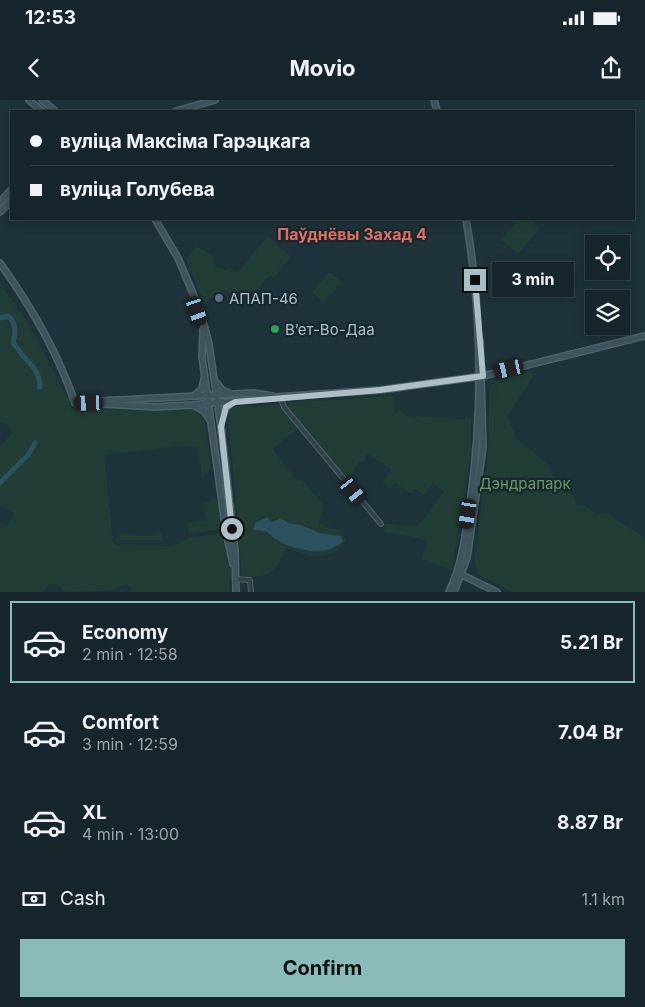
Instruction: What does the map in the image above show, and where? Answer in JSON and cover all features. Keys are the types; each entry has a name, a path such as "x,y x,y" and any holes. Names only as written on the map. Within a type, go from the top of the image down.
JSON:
{"main road":[{"path":"29,100 41,110"},
{"path":"42,100 54,110"},
{"path":"180,110 215,100"},
{"path":"0,202 10,191"},
{"path":"0,212 10,202"},
{"path":"154,220 173,256 197,311 203,334 202,351 220,493 235,572"},
{"path":"154,220 178,258 200,310 218,400 236,592"},
{"path":"454,592 460,574 478,446 480,376 478,330 475,280 466,220"},
{"path":"0,262 23,296 52,346 75,403 80,407 105,404 192,405 210,404 235,395 259,393 278,396"},
{"path":"75,403 208,396 218,400 235,402 278,396 380,390 480,376 645,336"},
{"path":"191,398 202,388 205,374"},
{"path":"215,380 223,391 235,395"},
{"path":"221,427 225,409 235,402"},
{"path":"192,405 208,415 213,427"},
{"path":"220,493 227,492"},
{"path":"449,592 460,574"},
{"path":"460,574 497,592"}],"street":[{"path":"278,396 284,407 381,524"},
{"path":"235,579 250,580 251,592"}],"green space":[{"path":"518,220 530,220 540,229 518,254 501,240"},
{"path":"268,236 291,257 274,278 270,275 255,293 252,290 241,303 224,289 219,294 216,292 205,305 186,259 197,246 213,256 215,266 224,270 230,267 237,273"},
{"path":"329,272 342,282 324,303 312,292"},
{"path":"0,283 27,321 69,401 76,408 102,405 143,411 193,408 199,410 205,421 211,469 202,478 198,448 179,446 104,455 113,542 116,545 169,546 183,542 191,537 220,534 226,546 232,575 229,578 230,592 131,592 131,587 127,584 110,591 64,592 58,585 49,584 44,592 0,592 0,522 7,526 14,513 1,506 0,508 0,446 12,433 9,425 0,423"},
{"name":"Дэндрапарк","path":"531,370 533,377 507,416 517,439 546,462 555,480 561,484 560,487 575,497 577,506 584,505 596,514 608,514 641,535 645,540 645,592 512,592 478,574 474,561 488,453 489,389 493,383 499,396 494,381"},
{"path":"393,396 396,406 393,410 396,415 399,410 408,416 464,419 466,417 471,419 471,453 452,570 421,559 428,542 384,532 385,524 416,527 426,517 444,491 433,483 424,495 415,489 411,494 395,483 390,489 382,483 391,470 368,453 363,463 360,461 347,480 283,403"},
{"path":"278,404 297,428 273,449 297,481 302,480 323,504 319,524 340,531 346,540 334,553 319,556 286,548 275,568 270,572 265,575 242,577 228,412 234,407","holes":["267,517 272,522 282,519 288,523 306,526 319,533 341,536 343,539 335,548 311,551 298,549 264,531 255,531 257,522"]},
{"path":"212,499 219,503 221,529 189,533 187,523 207,521 204,504"},
{"path":"161,532 164,541 162,542 160,540 121,540 118,543 115,540 118,535 146,536"}],"water":[{"path":"267,517 272,522 281,518 288,523 302,525 319,533 341,536 343,541 329,550 302,550 277,540 266,532 253,530 255,523"}],"waterway":[{"path":"0,318 8,316 13,321 15,332 13,343 35,370 39,378 40,387"},
{"path":"0,483 28,455 35,443"}],"place":[{"name":"АПАП-46","path":"219,298"},
{"name":"Вʼет-Во-Даа","path":"275,329"}],"district":[{"name":"Паўднёвы Захад 4","path":"352,234"}],"route":[{"path":"232,529 221,427 223,412 226,407 235,402 276,397 351,393 483,376 475,280"}]}
